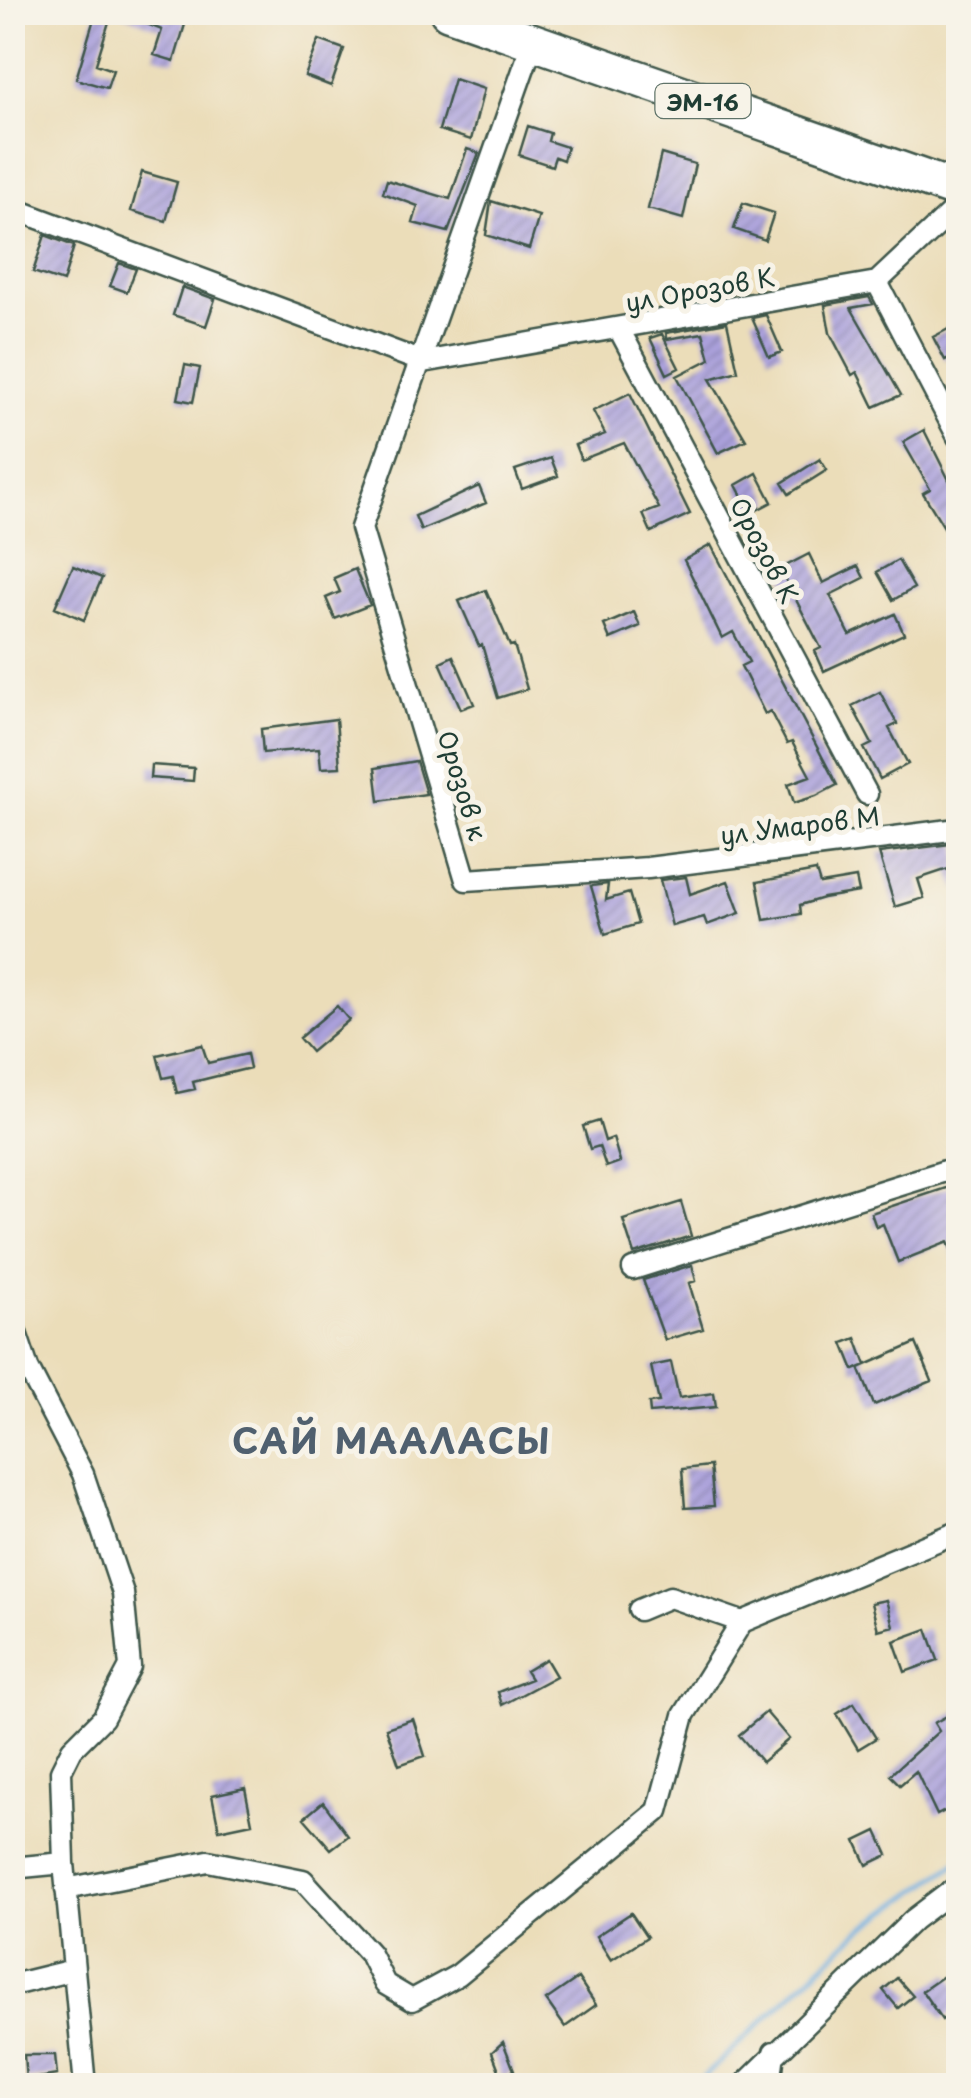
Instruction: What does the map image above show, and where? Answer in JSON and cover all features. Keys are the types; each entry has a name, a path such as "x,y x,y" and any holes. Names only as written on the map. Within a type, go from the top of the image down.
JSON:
{"highway":[{"name":"ЭМ-16","path":"448,12 958,190"}],"street":[{"path":"25,213 422,362 533,42"},
{"path":"958,206 877,282 958,437"},
{"name":"ул Орозов К","path":"422,362 877,282"},
{"name":"Орозов К","path":"619,329 867,794"},
{"name":"Орозов к","path":"422,362 361,528 466,880 648,868"},
{"name":"ул Умаров М","path":"648,868 958,828"},
{"path":"633,1269 958,1167"},
{"path":"12,1321 28,1368 83,1474 123,1593 130,1667 103,1718 72,1749 62,1771 64,1862 85,2086"},
{"path":"66,1889 208,1862 303,1880 370,1954 385,1984 412,2000 458,1976 658,1811 684,1715 742,1622 958,1532"},
{"path":"638,1610 670,1597 742,1622"},
{"path":"12,1868 64,1862"},
{"path":"743,2086 913,1920 958,1886"},
{"path":"12,1986 73,1970"},
{"path":"770,2086 774,2052"}],"building":[{"path":"96,12 112,12 96,64 113,70 107,88 76,79"},
{"path":"117,12 158,12 186,21 174,61 154,55 162,30"},
{"path":"319,40 344,49 331,86 305,76"},
{"path":"454,79 484,89 471,140 439,130"},
{"path":"528,126 550,133 548,141 567,147 563,160 555,157 552,166 519,155"},
{"path":"467,149 479,153 448,232 413,223 418,206 383,193 387,180 450,199"},
{"path":"661,154 695,164 683,219 648,209"},
{"path":"142,172 177,182 166,221 131,211"},
{"path":"491,201 539,216 529,249 486,235"},
{"path":"743,203 774,213 765,240 734,229"},
{"path":"45,235 74,246 63,282 33,272"},
{"path":"119,263 136,269 127,292 110,286"},
{"path":"182,287 215,299 206,326 173,315"},
{"path":"869,297 873,304 851,308 901,395 874,407 857,372 852,375 830,333 825,305"},
{"path":"766,315 782,352 769,357 752,318"},
{"path":"727,322 738,371 710,379 746,440 718,453 677,376 710,359 703,333 667,339 666,333"},
{"path":"958,324 958,354 945,360 933,337"},
{"path":"662,334 679,368 667,374 650,338"},
{"path":"185,365 200,368 193,402 178,399"},
{"path":"630,393 690,514 651,532 643,514 659,508 624,443 581,460 575,445 605,434 593,411"},
{"path":"924,430 958,498 958,550 923,493 930,489 903,442"},
{"path":"551,458 558,476 522,489 515,470"},
{"path":"820,459 827,470 789,494 782,483"},
{"path":"757,473 772,502 751,513 736,485"},
{"path":"479,486 486,503 421,530 415,516"},
{"path":"711,545 837,785 816,796 794,803 788,784 810,776 770,711 765,714 741,666 749,662 733,632 722,638 684,560"},
{"path":"809,554 823,583 858,566 864,578 830,595 850,635 895,614 904,634 824,671 815,651 821,648 780,569"},
{"path":"898,560 914,588 893,600 877,572"},
{"path":"73,566 102,578 84,620 55,607"},
{"path":"355,569 370,605 335,619 326,598 340,592 334,578"},
{"path":"486,590 510,646 514,645 527,689 498,698 482,645 479,646 459,601"},
{"path":"634,612 640,626 610,639 604,625"},
{"path":"453,656 474,704 461,709 440,662"},
{"path":"880,692 897,724 889,728 908,764 880,779 864,748 872,744 852,706"},
{"path":"336,719 340,767 321,768 319,748 263,753 261,729"},
{"path":"416,761 426,794 379,801 375,768"},
{"path":"151,765 194,768 193,781 150,778"},
{"path":"958,843 958,893 948,869 918,879 924,898 895,907 879,853"},
{"path":"816,871 820,884 856,878 859,892 800,905 801,914 764,920 757,882"},
{"path":"686,877 690,894 728,881 740,913 707,925 704,917 672,926 660,880"},
{"path":"608,884 606,900 629,893 638,924 605,934 591,886"},
{"path":"337,1006 349,1020 311,1052 299,1038"},
{"path":"202,1045 208,1063 247,1054 250,1068 193,1082 195,1089 177,1093 173,1076 163,1078 157,1055"},
{"path":"599,1121 605,1141 613,1138 620,1162 606,1167 599,1146 590,1149 583,1126"},
{"path":"958,1184 958,1266 948,1242 898,1262 883,1224 876,1227 871,1213"},
{"path":"681,1202 691,1236 634,1254 623,1220"},
{"path":"692,1265 696,1281 689,1283 703,1329 665,1340 643,1280"},
{"path":"856,1338 866,1365 854,1370 843,1343"},
{"path":"916,1343 932,1381 874,1405 859,1368"},
{"path":"671,1362 679,1398 714,1393 716,1407 650,1413 649,1403 659,1402 651,1366"},
{"path":"710,1466 714,1506 685,1508 682,1469"},
{"path":"886,1600 893,1626 878,1630 871,1603"},
{"path":"927,1629 938,1660 905,1672 894,1641"},
{"path":"546,1659 556,1676 502,1705 498,1692 531,1679 526,1671"},
{"path":"854,1703 876,1738 858,1749 837,1714"},
{"path":"958,1710 958,1804 937,1815 916,1771 900,1785 890,1775 939,1731 934,1723"},
{"path":"766,1712 789,1739 762,1762 739,1735"},
{"path":"413,1719 425,1756 399,1765 386,1728"},
{"path":"245,1788 252,1823 219,1830 212,1795"},
{"path":"323,1802 348,1836 331,1849 304,1818"},
{"path":"877,1831 888,1855 867,1865 856,1841"},
{"path":"631,1913 647,1937 611,1960 596,1936"},
{"path":"948,1973 958,1988 958,2008 942,2020 922,1991"},
{"path":"578,1978 596,2005 565,2027 546,2000"},
{"path":"897,1978 913,1996 898,2008 883,1990"},
{"path":"503,2042 514,2070 502,2078 492,2052"},
{"path":"24,2055 55,2055 57,2075 26,2080"}],"waterway":[{"path":"694,2086 860,1930 958,1862"}],"district":[{"name":"САЙ МААЛАСЫ","path":"392,1439"}]}
